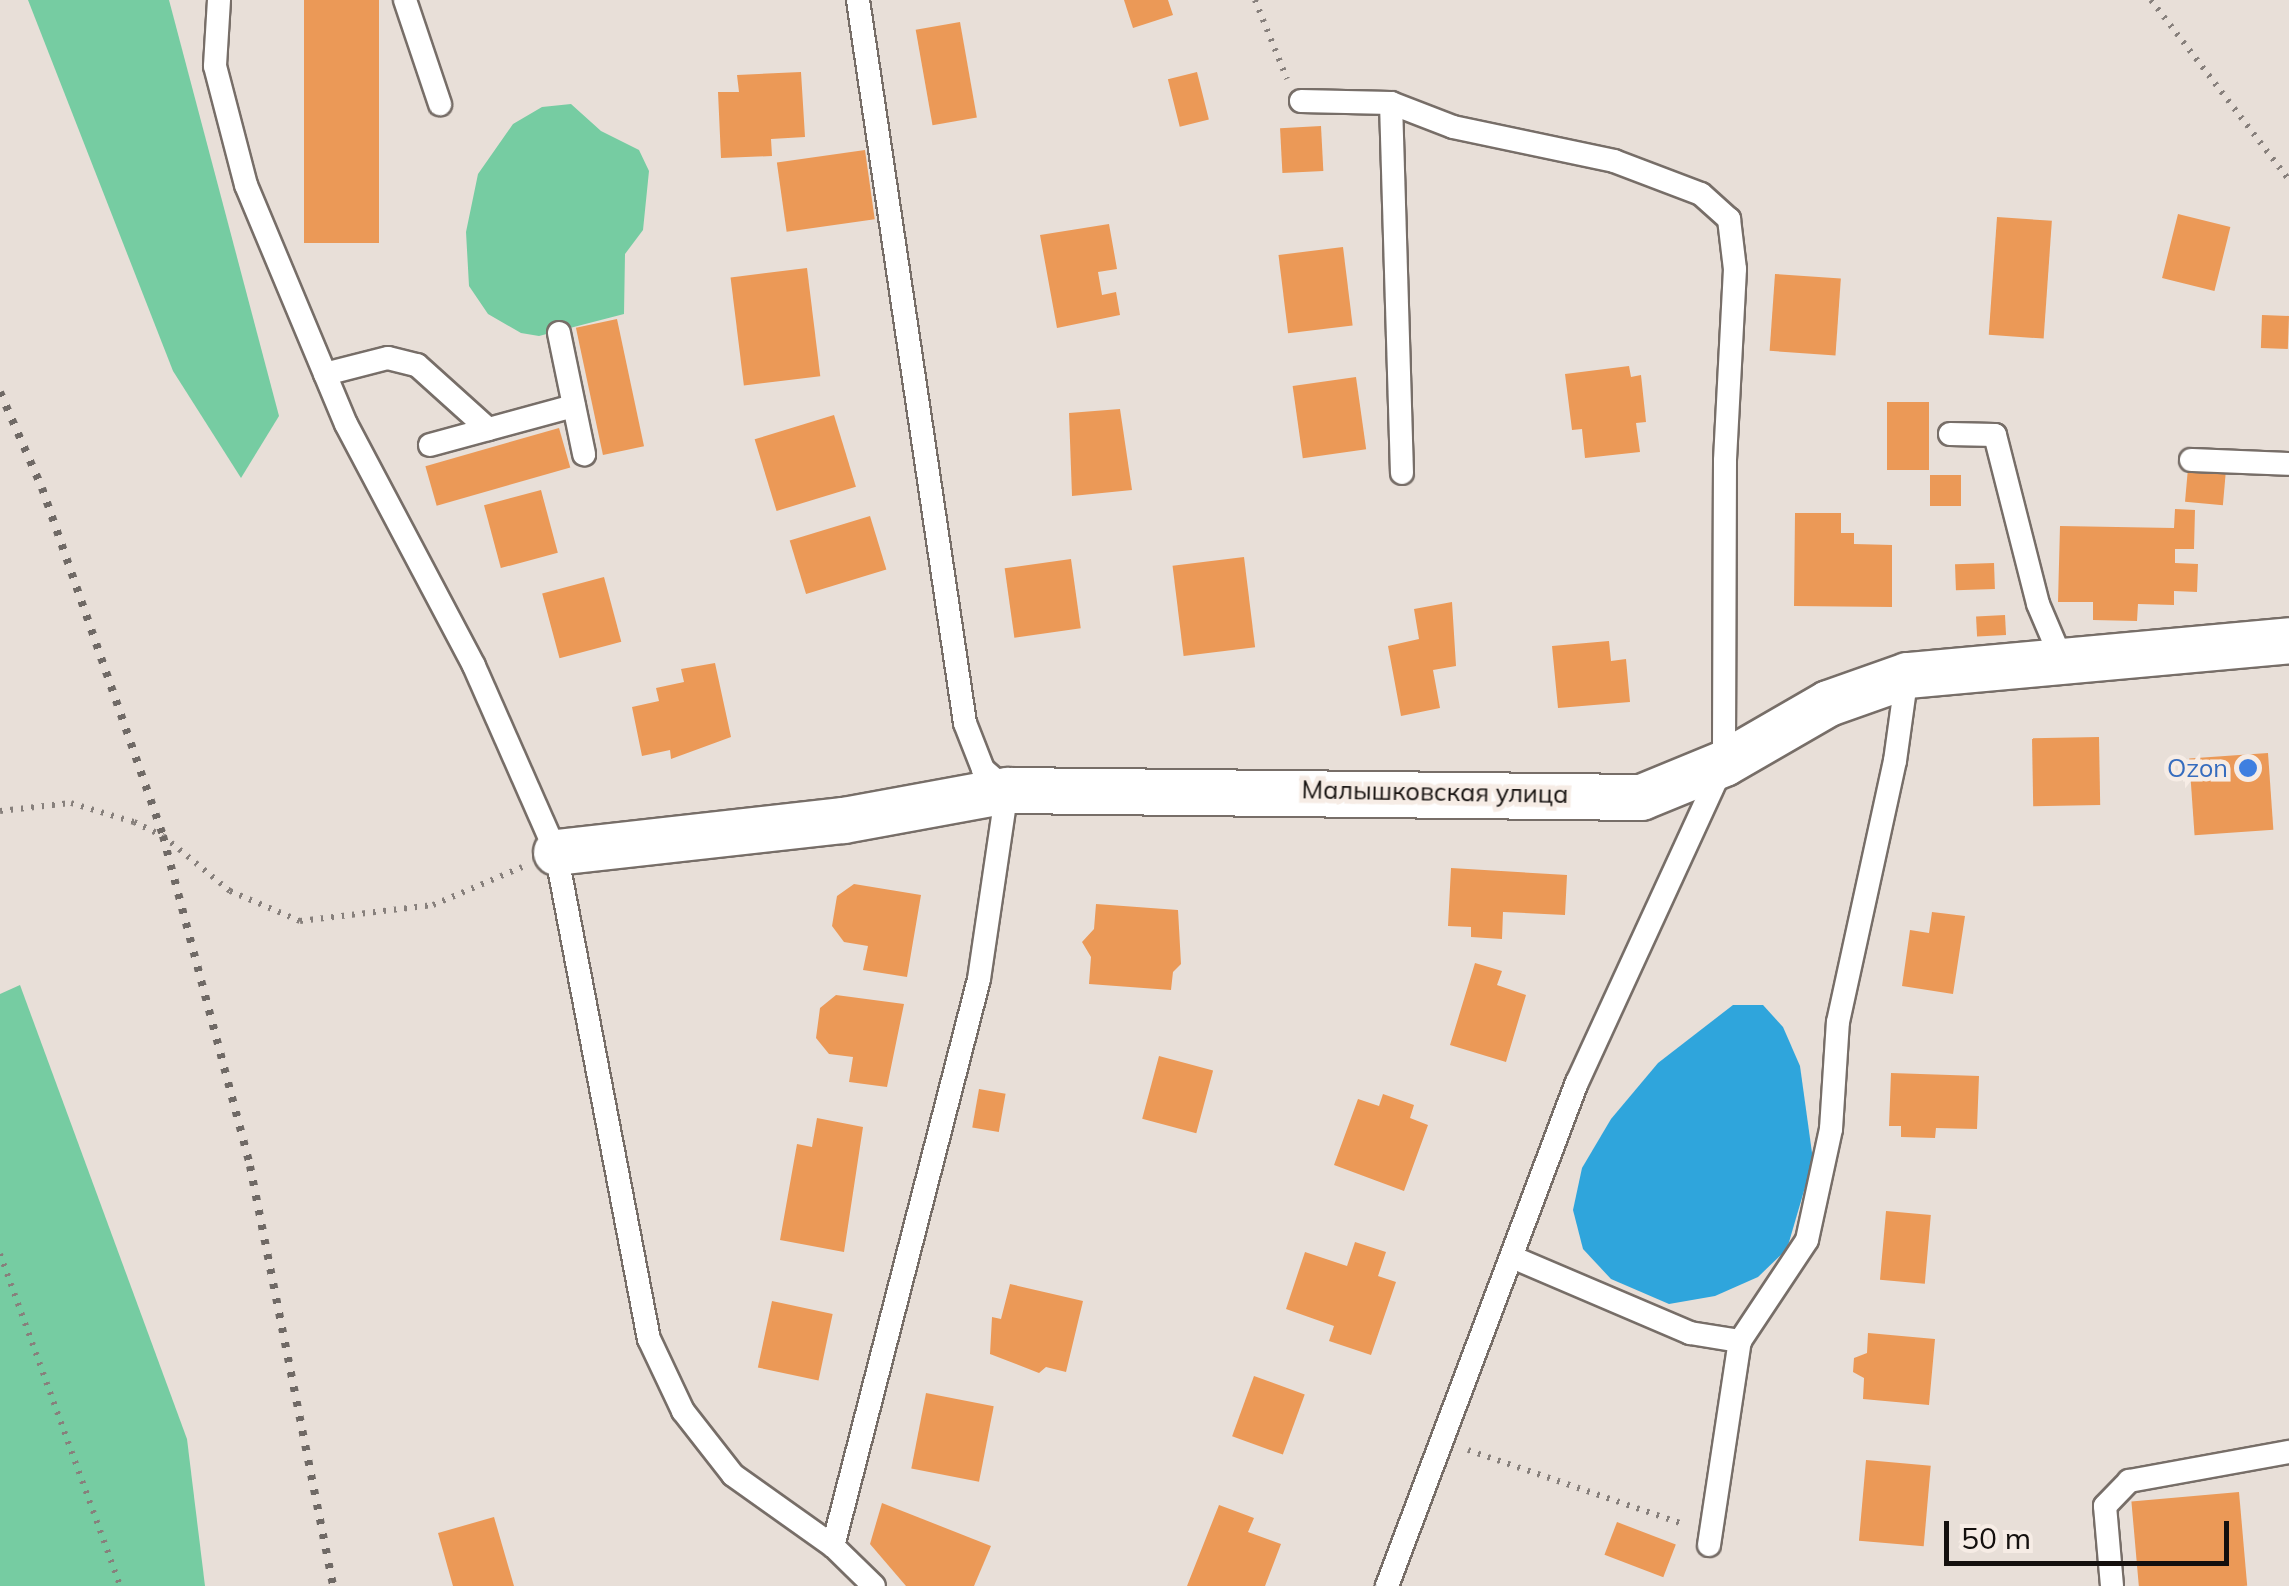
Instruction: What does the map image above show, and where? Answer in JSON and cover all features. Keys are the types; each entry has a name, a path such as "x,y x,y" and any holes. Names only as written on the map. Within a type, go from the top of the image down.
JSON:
{"street":[{"name":"Малышковская улица","path":"556,852 843,820 1007,790 1641,797 1724,764 1828,704 1907,675 2289,640"}],"lane":[{"path":"219,0 215,66 246,186 325,374 474,666 556,852 649,1339 682,1411 734,1476 833,1546 874,1586"},
{"path":"405,0 440,104"},
{"path":"833,1546 979,979 1007,790 983,770 966,723 858,0"},
{"path":"1301,101 1391,102 1453,127 1614,160 1701,194 1729,220 1735,269 1725,461 1724,764 1577,1082 1387,1586"},
{"path":"1391,102 1402,473"},
{"path":"558,333 584,454"},
{"path":"325,374 388,358 417,365 488,429"},
{"path":"430,445 574,406"},
{"path":"1950,434 1995,435 2038,604 2061,658"},
{"path":"2191,460 2289,464"},
{"path":"1710,1539 1740,1342 1807,1240 1831,1129 1838,1022 1896,761 1907,675"},
{"path":"1512,1257 1690,1332 1740,1342"},
{"path":"2112,1586 2105,1506 2129,1481 2289,1452"}],"path":[{"path":"1255,0 1279,66 1301,101"},
{"path":"2151,0 2289,180"},
{"path":"0,811 71,803 134,822 162,836 230,892 300,921 434,906 556,852"},
{"path":"0,1254 120,1586"},
{"path":"1443,1442 1710,1539"}],"green space":[{"path":"28,0 169,0 279,416 241,478 173,371"},
{"path":"571,104 601,131 639,150 649,171 643,230 625,254 624,314 539,336 521,333 488,314 469,286 466,232 478,174 513,124 542,107"},
{"path":"20,985 187,1439 205,1586 0,1586 0,994"}],"water":[{"path":"1733,1005 1763,1005 1783,1027 1800,1066 1813,1160 1787,1249 1758,1277 1715,1296 1669,1304 1611,1279 1583,1249 1573,1210 1582,1168 1611,1119 1658,1063"}],"building":[{"path":"304,0 379,0 379,243 304,243"},
{"path":"1124,0 1168,0 1173,15 1133,28"},
{"path":"960,22 977,118 933,125 916,30"},
{"path":"801,72 805,137 771,139 772,156 721,158 718,92 739,92 737,75"},
{"path":"1197,72 1209,120 1180,127 1168,79"},
{"path":"1321,126 1323,171 1282,173 1280,128"},
{"path":"865,150 875,219 787,232 777,162"},
{"path":"2178,214 2230,227 2214,291 2162,278"},
{"path":"1997,217 2052,221 2044,339 1989,335"},
{"path":"1109,224 1117,269 1098,272 1102,295 1116,292 1120,315 1057,328 1040,235"},
{"path":"1343,247 1353,325 1288,333 1278,255"},
{"path":"807,268 820,376 744,386 731,277"},
{"path":"1775,274 1841,279 1835,355 1770,351"},
{"path":"2262,315 2289,316 2288,349 2261,348"},
{"path":"617,319 644,446 603,455 576,328"},
{"path":"1629,366 1631,377 1641,375 1646,422 1636,423 1640,452 1585,458 1582,429 1572,430 1565,374"},
{"path":"1356,377 1366,449 1303,458 1293,386"},
{"path":"1887,402 1929,402 1929,470 1887,470"},
{"path":"1120,409 1132,490 1072,496 1069,413"},
{"path":"834,415 856,487 777,511 755,439"},
{"path":"559,428 570,467 437,506 425,466"},
{"path":"2188,468 2226,471 2223,505 2185,502"},
{"path":"1930,475 1961,475 1961,506 1930,506"},
{"path":"541,490 558,553 501,568 484,505"},
{"path":"2175,509 2195,510 2194,549 2175,549 2175,563 2198,564 2197,592 2174,591 2174,605 2138,604 2137,621 2093,620 2093,602 2058,602 2060,526 2174,528"},
{"path":"1795,513 1841,513 1841,533 1854,533 1854,544 1892,545 1892,607 1794,606"},
{"path":"870,516 886,570 806,594 790,541"},
{"path":"1244,557 1255,647 1184,656 1173,566"},
{"path":"1071,559 1081,628 1014,638 1005,568"},
{"path":"1994,563 1995,589 1956,590 1955,564"},
{"path":"604,577 621,642 560,658 542,594"},
{"path":"1452,602 1456,666 1433,670 1440,708 1401,716 1388,646 1419,639 1414,609"},
{"path":"2005,615 2006,635 1977,636 1976,617"},
{"path":"1609,641 1611,661 1626,659 1630,702 1558,708 1552,646"},
{"path":"715,663 731,737 671,759 670,750 642,756 632,707 659,701 656,688 684,682 681,669"},
{"path":"2099,737 2100,805 2033,806 2032,738"},
{"path":"2268,753 2273,830 2195,835 2189,759"},
{"path":"1451,868 1567,875 1565,915 1503,912 1502,939 1471,937 1471,927 1448,926"},
{"path":"854,884 921,895 907,977 863,970 868,946 844,942 832,926 837,896"},
{"path":"1096,904 1178,910 1181,964 1173,972 1171,990 1089,984 1091,957 1082,942 1094,929"},
{"path":"1932,912 1965,916 1953,994 1902,986 1910,930 1929,933"},
{"path":"1475,963 1502,971 1497,985 1526,995 1506,1062 1450,1045"},
{"path":"836,995 904,1004 887,1087 849,1082 853,1057 829,1054 816,1038 820,1008"},
{"path":"1159,1056 1213,1070 1196,1133 1142,1119"},
{"path":"1891,1073 1979,1076 1977,1129 1936,1128 1935,1138 1901,1137 1901,1126 1889,1126"},
{"path":"979,1089 1006,1094 999,1132 972,1127"},
{"path":"1383,1094 1414,1105 1410,1118 1428,1125 1404,1191 1334,1165 1358,1099 1379,1106"},
{"path":"817,1118 863,1127 844,1252 780,1240 797,1144 812,1147"},
{"path":"1886,1211 1931,1215 1925,1284 1880,1280"},
{"path":"1355,1242 1386,1252 1378,1276 1396,1282 1371,1355 1329,1341 1334,1326 1286,1309 1305,1252 1347,1266"},
{"path":"1010,1284 1083,1301 1066,1372 1046,1367 1039,1373 990,1354 992,1317 1001,1319"},
{"path":"772,1301 833,1314 819,1380 758,1368"},
{"path":"1868,1333 1935,1339 1929,1405 1863,1399 1864,1378 1853,1372 1854,1358 1867,1353"},
{"path":"1254,1376 1305,1394 1283,1455 1232,1436"},
{"path":"926,1393 994,1406 979,1482 911,1469"},
{"path":"1866,1460 1931,1466 1924,1546 1859,1541"},
{"path":"2239,1492 2247,1586 2139,1586 2131,1501"},
{"path":"882,1503 991,1546 974,1586 906,1586 870,1544"},
{"path":"1219,1505 1254,1518 1248,1532 1281,1544 1265,1586 1187,1586"},
{"path":"494,1517 514,1586 453,1586 438,1533"},
{"path":"1617,1522 1676,1545 1663,1577 1604,1555"}],"railway":[{"path":"0,392 42,488 163,836 250,1166 333,1586"}],"place":[{"name":"Ozon","path":"2248,768"}]}
